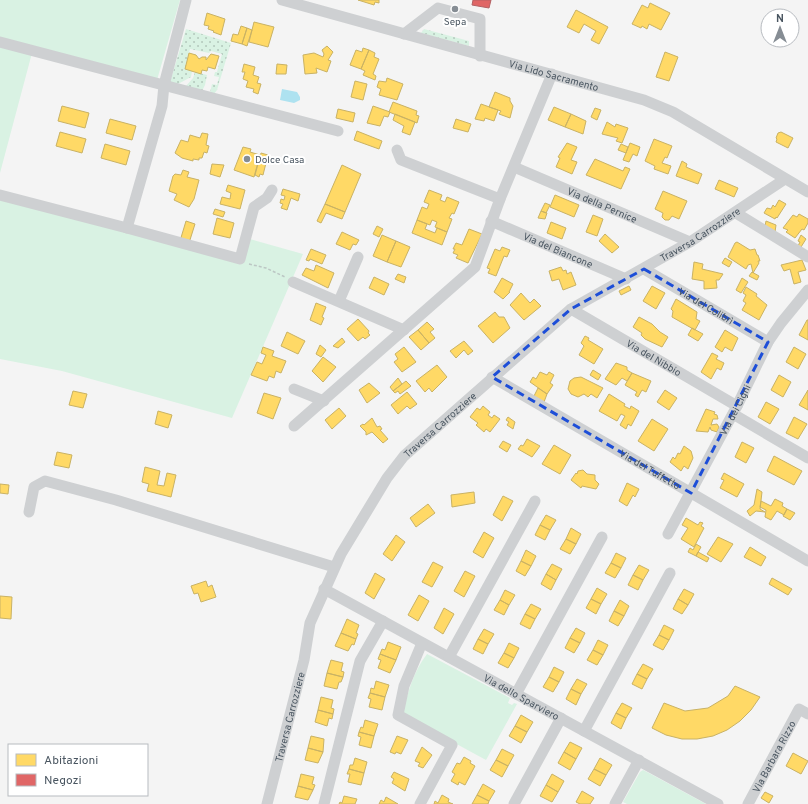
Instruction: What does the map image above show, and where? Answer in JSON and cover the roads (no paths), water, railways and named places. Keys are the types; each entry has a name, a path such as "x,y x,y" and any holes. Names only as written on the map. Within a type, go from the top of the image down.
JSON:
{"street":[{"path":"127,228 162,106 164,85 186,0"},
{"name":"Via Lido Sacramento","path":"282,0 480,56 552,74 644,100 673,112 808,192"},
{"path":"404,34 438,8 480,20 480,56"},
{"path":"0,42 338,131"},
{"path":"294,426 475,267 500,199 552,74"},
{"path":"397,150 401,160 500,199"},
{"name":"Via della Pernice","path":"514,167 690,242"},
{"name":"Traversa Carrozziere","path":"267,804 304,660 310,623 334,567 387,478 404,456 571,309 690,242 785,179"},
{"path":"0,195 240,259 254,207 267,198 272,190"},
{"path":"736,212 808,257"},
{"name":"Via del Biancone","path":"491,222 626,279"},
{"path":"339,302 358,257"},
{"name":"Via del Colibrì","path":"644,269 768,342"},
{"path":"290,280 404,330"},
{"name":"Via dei Cigni","path":"668,534 735,410 768,342 781,322 808,290"},
{"name":"Via del Nibbio","path":"571,309 735,410 808,458"},
{"name":"Via del Tuffetto","path":"492,377 808,561"},
{"path":"294,389 324,401"},
{"path":"29,512 34,487 45,481 116,500 334,567"},
{"path":"449,658 535,500"},
{"path":"516,694 602,537"},
{"path":"584,731 670,573"},
{"name":"Via dello Sparviero","path":"324,589 718,804"},
{"path":"324,804 360,661 383,621"},
{"path":"420,804 452,744 398,715 404,686 422,643"},
{"name":"Via Barbara Rizzo","path":"748,804 803,711"},
{"path":"514,804 561,718"},
{"path":"615,804 638,760"}],"water":[{"path":"282,89 297,92 300,100 294,103 280,100"}],"place":[{"name":"Sepa","path":"455,9"},
{"name":"Dolce Casa","path":"247,159"}]}
